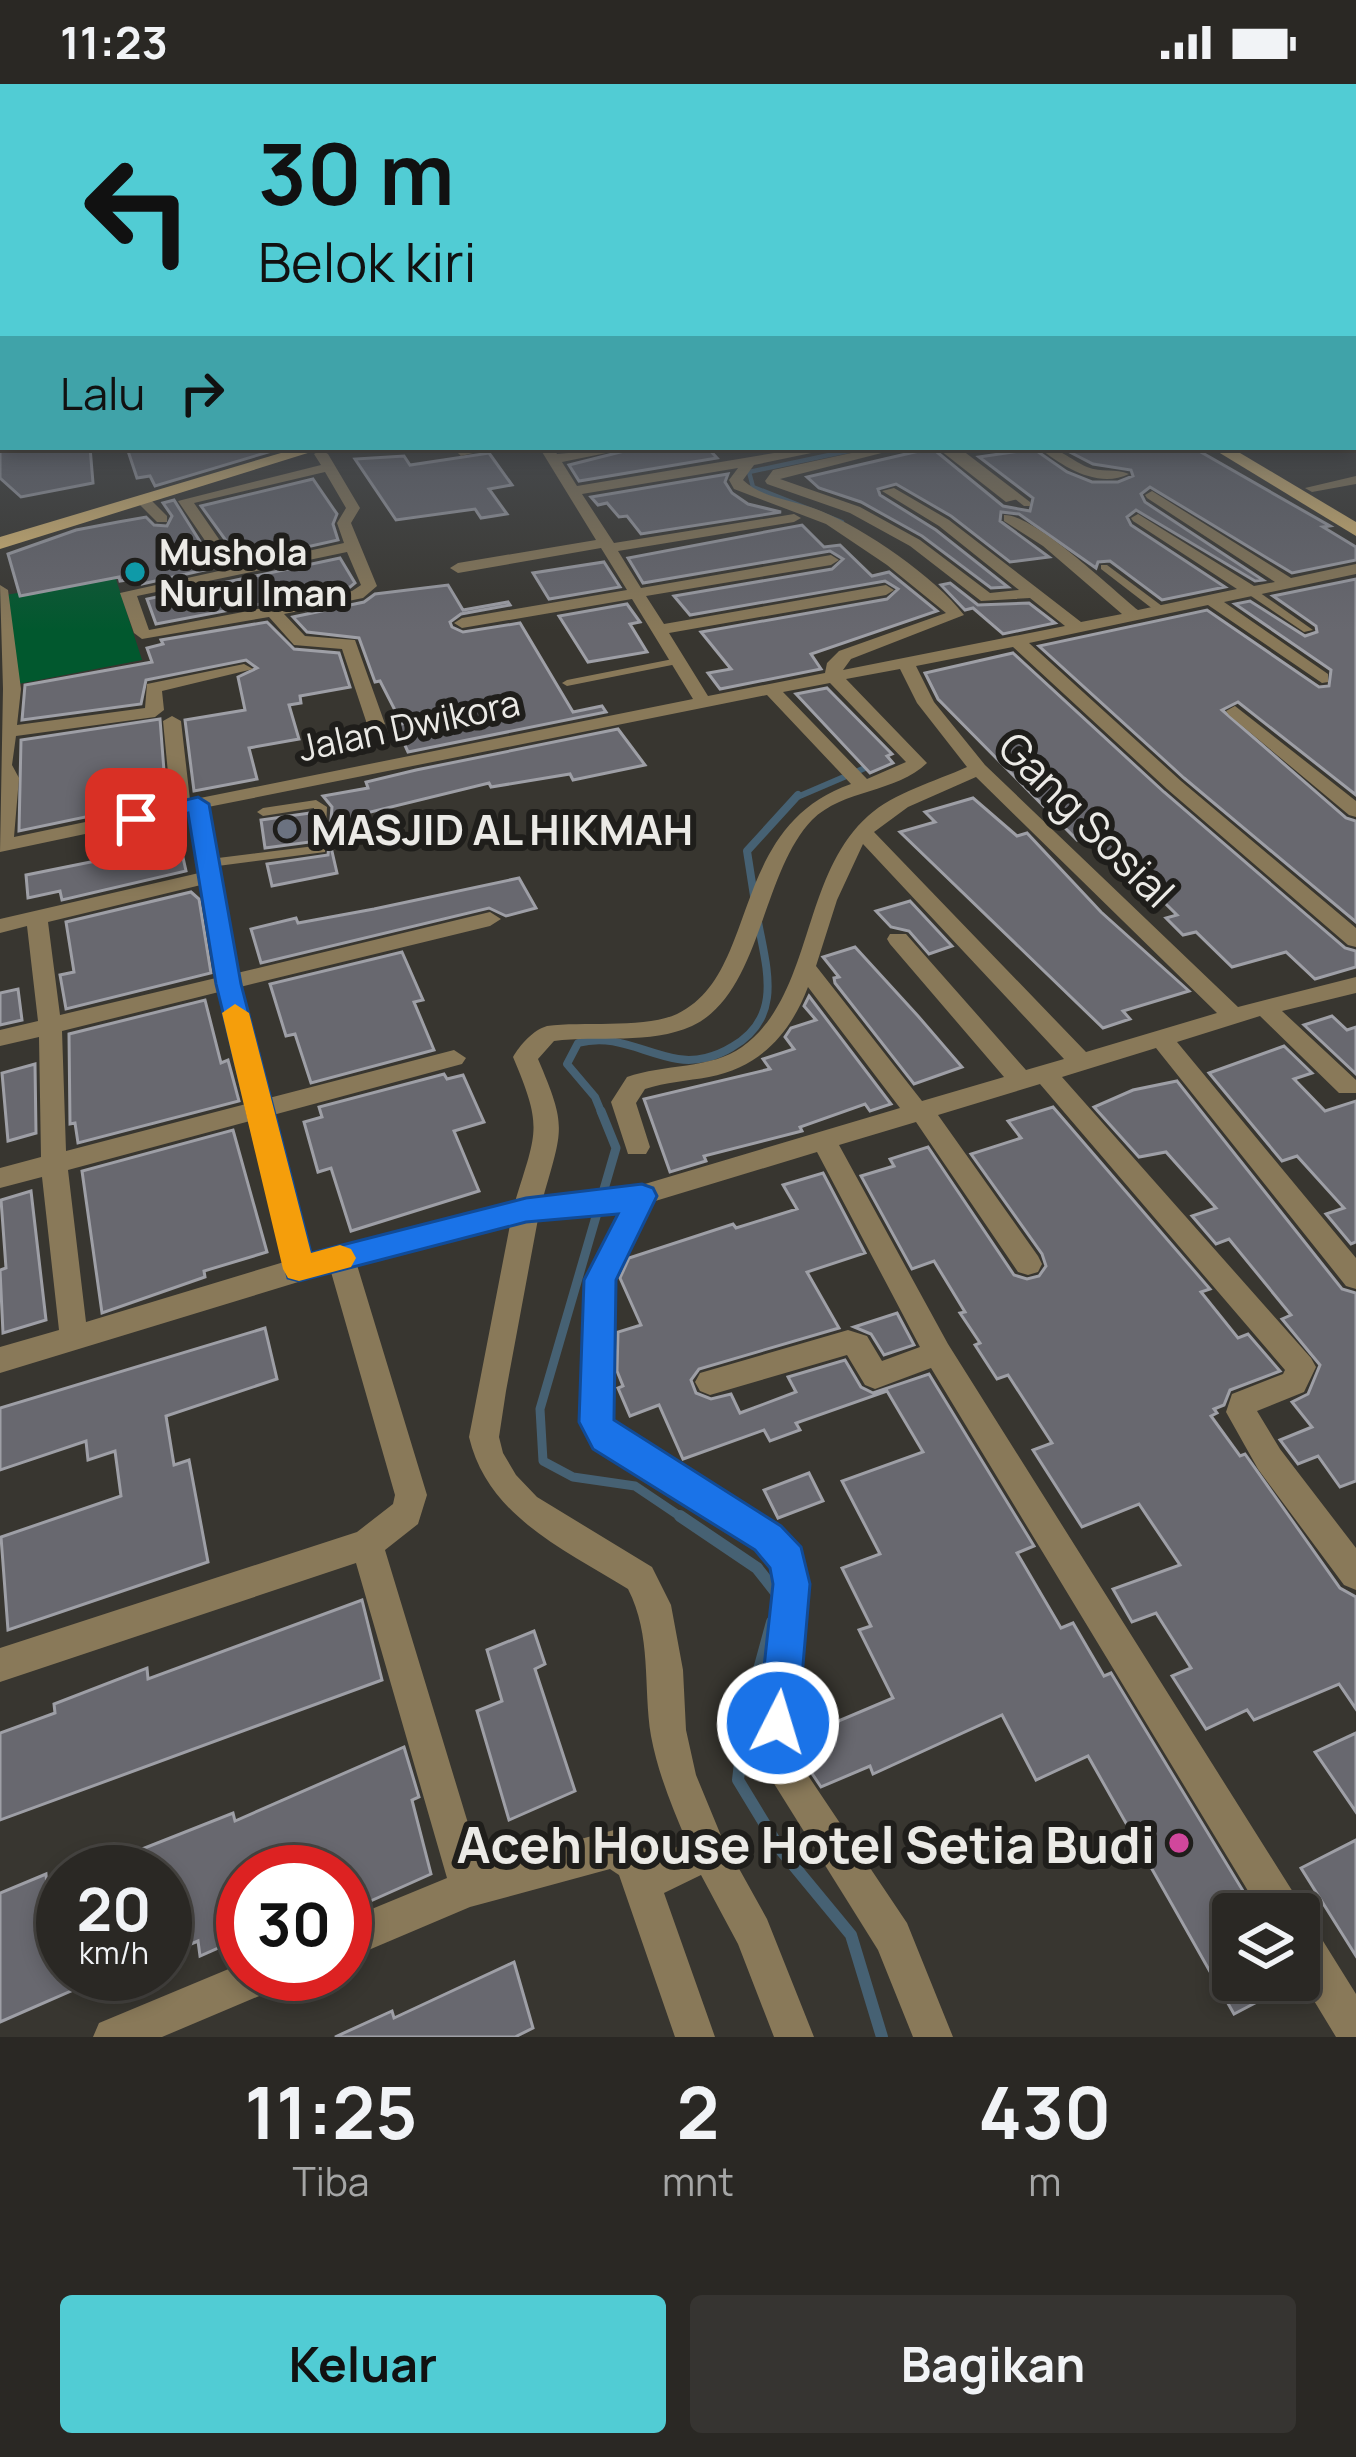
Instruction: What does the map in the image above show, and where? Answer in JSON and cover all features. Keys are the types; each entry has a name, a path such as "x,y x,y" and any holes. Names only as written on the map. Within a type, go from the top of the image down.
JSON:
{"main road":[{"path":"0,543 304,450"},
{"path":"1224,450 1356,514"},
{"path":"1248,450 1356,530"}],"street":[{"path":"312,450 329,467 353,508 344,523 368,586 366,591 274,612 142,633 128,592 140,586 352,546"},
{"path":"589,450 549,453 703,701"},
{"path":"574,491 799,450"},
{"path":"884,450 778,473 772,481 856,510 915,543 987,598 1030,593"},
{"path":"947,450 1019,501"},
{"path":"1050,450 1089,474 1122,475"},
{"path":"749,462 736,480 739,486 762,499 823,516 955,609 952,618 836,663 837,675 918,763 862,784 802,820 775,862 747,934 704,1010 666,1025 547,1034 529,1049 526,1068 545,1104 549,1133 526,1210 484,1437 505,1486 526,1507 640,1578 654,1605 678,1776 753,1934 794,2037"},
{"path":"215,545 187,500 329,467"},
{"path":"1294,483 1356,480"},
{"path":"889,491 944,523 1078,628"},
{"path":"1152,495 1289,584"},
{"path":"143,500 162,520"},
{"path":"458,568 794,518"},
{"path":"1009,518 1048,543 1135,616"},
{"path":"1138,518 1252,592"},
{"path":"462,622 831,560"},
{"name":"Jalan Dwikora","path":"2,846 1356,569"},
{"path":"0,590 12,689 10,731 1,765 9,778 2,846"},
{"path":"658,630 886,590"},
{"path":"1211,600 1322,678"},
{"path":"274,612 300,641 349,644 376,724"},
{"path":"1017,641 1174,785 1356,940"},
{"name":"Gang Sosial","path":"899,663 978,769 1234,1016"},
{"path":"10,731 149,713 155,710 153,688 244,669"},
{"path":"770,688 862,784"},
{"path":"1235,711 1356,811"},
{"path":"172,722 189,807 212,870 229,984 299,1269"},
{"path":"637,1147 623,1102 636,1083 720,1068 751,1053 775,1030 805,967 835,880 863,832 877,818 978,769"},
{"path":"863,832 1083,1064"},
{"path":"0,926 212,870"},
{"path":"37,919 50,1026 53,1165 74,1339"},
{"path":"0,1038 490,919"},
{"path":"898,939 1034,1078 1301,1367 1294,1384 1244,1403 1241,1412 1356,1574"},
{"path":"805,967 921,1113 1028,1264"},
{"path":"0,1360 299,1269 526,1210 630,1199 1264,1006 1356,985"},
{"path":"1264,1006 1348,1087"},
{"path":"1162,1039 1356,1278"},
{"path":"0,1178 454,1058"},
{"path":"821,1138 938,1353 1271,1893"},
{"path":"630,1199 600,1280 597,1422 605,1438 768,1538 788,1560 791,1584 778,1723 781,1754 791,1782 893,1936 933,2037"},
{"path":"0,1665 367,1544 407,1513 411,1495 341,1258"},
{"path":"710,1382 848,1342 857,1345 875,1376 938,1353"},
{"path":"367,1544 469,1888"},
{"path":"372,1929 469,1888 614,1849 634,1863 695,2037"},
{"path":"640,1885 710,1851"},
{"path":"1320,1973 1356,2031"},
{"path":"113,2037 216,1994"}],"lane":[{"path":"957,450 1019,501"},
{"path":"1104,567 1162,611"},
{"path":"1252,592 1308,629"},
{"path":"567,682 678,661"},
{"path":"212,870 320,849 321,807 263,812"}],"green space":[{"path":"115,576 142,660 13,685 10,608 0,596"}],"building":[{"path":"0,450 90,450 93,483 21,497 0,478"},
{"path":"275,450 155,486 150,476 137,478 128,451"},
{"path":"628,450 710,450 717,458 579,481 569,465"},
{"path":"934,450 1003,506 1030,511 1033,498 979,457 1035,450 1067,472 1092,482 1118,482 1133,476 1131,470 1093,464 1066,450 1197,450 1330,526 1323,527 1356,547 1356,560 1292,573 1150,487 1141,494 1145,502 1263,580 1255,581 1136,510 1127,517 1131,525 1225,587 1162,600 1110,561 1098,562 1096,568 1019,514 1001,512 1000,521 1049,557 1010,562 951,516 896,484 878,489 1008,587 991,588 922,536 861,502 819,488 807,477"},
{"path":"489,453 512,485 489,489 507,514 481,518 475,509 396,520 355,459 404,456 410,465"},
{"path":"728,474 725,482 732,493 748,504 781,512 641,534 627,516 619,517 607,503 598,505 591,497"},
{"path":"313,479 337,514 333,524 338,540 142,584 140,578 120,581 119,577 20,596 8,554 76,530 146,517 154,525 167,526 172,516 163,503 174,500 206,551 217,554 227,542 201,506"},
{"path":"802,525 824,547 840,545 872,576 889,572 937,611 811,654 821,669 720,689 708,673 731,669 701,632 887,599 898,589 885,581 690,615 674,596 832,569 843,559 830,551 643,583 628,558"},
{"path":"340,558 355,583 350,587 156,624 147,599"},
{"path":"604,562 620,587 549,599 533,573"},
{"path":"1356,579 1356,795 1238,702 1222,710 1346,818 1356,821 1356,922 1184,778 1039,646 1207,610 1319,687 1329,686 1331,670 1235,604 1250,601 1305,636 1317,632 1316,626 1273,596"},
{"path":"950,583 978,605 1029,603 1055,623 1003,634 973,608 965,610 941,585"},
{"path":"448,585 463,610 510,605 461,614 450,622 452,627 463,632 520,623 573,712 602,706 606,712 408,752 396,726 402,724 380,681 375,682 359,638 307,632 293,617 364,602 375,594"},
{"path":"627,604 640,622 630,624 647,652 588,662 559,616"},
{"path":"267,622 294,649 339,653 350,687 300,696 301,703 289,705 299,739 249,748 257,779 194,791 185,720 245,710 238,677 257,668 246,660 146,680 141,704 22,720 25,685 152,662 147,648 163,644 161,640"},
{"path":"1013,653 1164,792 1345,948 1356,951 1356,967 1315,979 1286,952 1232,967 1196,932 1183,935 1166,918 1177,915 1119,858 1110,860 1088,837 1077,840 938,699 925,673"},
{"path":"827,688 892,754 887,756 893,763 870,773 796,694"},
{"path":"160,719 166,797 19,831 21,740"},
{"path":"618,729 645,765 573,780 570,774 491,787 489,783 358,815 366,841 331,847 337,873 272,886 267,864 328,855 332,807 323,796 368,788 366,782 416,770"},
{"path":"973,798 1017,836 1027,833 1101,912 1189,991 1123,1011 1130,1019 1103,1028 900,832 935,822 925,812"},
{"name":"MASJID AL HIKMAH","path":"310,813 310,842 265,848 261,820"},
{"path":"180,844 186,871 62,900 60,891 28,898 26,875"},
{"path":"519,878 536,908 506,916 489,908 261,963 251,929 296,918 298,923 374,909"},
{"path":"191,892 199,899 211,973 66,1009 60,975 74,972 66,922"},
{"path":"910,901 952,946 929,954 909,931 891,927 876,911"},
{"path":"855,947 962,1067 914,1084 835,983 834,978 839,977 823,957"},
{"path":"402,952 423,1000 414,1002 434,1050 311,1083 295,1034 286,1036 270,984"},
{"path":"18,989 22,1020 0,1025 0,993"},
{"path":"809,996 891,1104 870,1111 865,1104 800,1127 802,1131 704,1156 706,1161 670,1172 644,1099 770,1069 763,1059 794,1049 785,1037 791,1028 816,1020 804,1006"},
{"path":"205,1000 221,1063 228,1060 239,1101 78,1143 75,1123 70,1124 69,1034"},
{"path":"1332,1016 1347,1030 1356,1027 1356,1074 1304,1025"},
{"path":"1284,1046 1312,1073 1294,1079 1325,1111 1356,1101 1356,1242 1351,1244 1326,1214 1344,1208 1297,1156 1282,1161 1209,1073"},
{"path":"35,1064 36,1133 8,1141 2,1073"},
{"path":"444,1074 447,1079 463,1075 484,1122 454,1131 479,1191 351,1231 331,1168 318,1172 304,1122 322,1117 319,1107"},
{"path":"1177,1081 1342,1289 1356,1293 1356,1481 1340,1487 1318,1456 1298,1464 1280,1440 1312,1427 1292,1402 1308,1394 1320,1365 1282,1319 1291,1315 1229,1239 1216,1244 1192,1216 1216,1208 1166,1152 1139,1157 1094,1107 1133,1090"},
{"path":"1053,1107 1210,1289 1201,1292 1238,1338 1248,1334 1280,1371 1230,1390 1224,1405 1211,1416 1240,1456 1245,1454 1340,1588 1356,1597 1356,1709 1339,1684 1254,1720 1247,1710 1206,1729 1172,1676 1191,1668 1156,1613 1132,1622 1113,1589 1180,1565 1139,1504 1082,1527 1033,1450 1052,1443 1008,1375 997,1379 934,1261 912,1269 861,1176 894,1166 890,1159 928,1147 1014,1275 1039,1276 1046,1266 1042,1254 971,1154 1021,1138 1008,1121"},
{"path":"233,1130 267,1252 204,1271 205,1277 102,1313 82,1171"},
{"path":"823,1173 865,1253 807,1272 839,1328 699,1369 691,1380 696,1393 711,1399 731,1394 740,1413 796,1392 788,1377 845,1360 861,1387 873,1393 929,1374 1034,1546 1017,1553 1061,1628 1073,1623 1104,1676 1111,1673 1244,1893 1212,1893 1212,1975 1088,1756 1036,1780 1002,1715 873,1774 870,1766 821,1787 809,1769 803,1736 893,1698 859,1630 871,1626 842,1568 880,1554 842,1481 923,1452 887,1391 796,1423 800,1430 770,1441 764,1430 683,1459 659,1405 630,1416 618,1388 623,1386 617,1371 618,1332 641,1325 620,1278 629,1258 797,1209 783,1185"},
{"path":"31,1191 46,1320 3,1333 0,1270 6,1268 1,1200"},
{"path":"897,1313 914,1345 884,1355 871,1334 854,1327"},
{"path":"265,1328 277,1379 166,1416 174,1465 189,1460 208,1562 8,1630 1,1537 121,1496 115,1451 88,1460 86,1441 0,1470 0,1408"},
{"path":"809,1473 823,1501 778,1518 764,1490"},
{"path":"362,1600 382,1680 0,1820 0,1733 55,1713 54,1704 147,1668 148,1679"},
{"path":"534,1631 545,1664 535,1669 575,1791 509,1820 477,1711 502,1701 487,1650"},
{"path":"1356,1733 1356,1812 1315,1752"},
{"path":"404,1747 419,1797 412,1800 431,1874 372,1900 372,1845 216,1845 216,1949 200,1956 198,1941 192,1944 192,1845 152,1845 233,1813 235,1821"},
{"path":"1356,1840 1356,1956 1320,1893 1301,1868"},
{"path":"36,1878 36,2001 48,2001 0,2022 0,1893"},
{"path":"514,1962 533,2028 515,2037 335,2037 392,2011 394,2018"},
{"path":"1227,2001 1259,2001 1234,2014"}],"waterway":[{"path":"842,522 753,487 749,472 853,450"},
{"path":"795,798 872,765"},
{"path":"754,896 747,851 795,798"},
{"path":"602,1114 595,1097 567,1064 578,1043 605,1040 692,1060 732,1047 759,1022 768,992 758,922"},
{"path":"601,1111 616,1148 540,1409 543,1461 573,1477 635,1486 684,1519"},
{"path":"680,1516 757,1568 779,1596"},
{"path":"772,1622 745,1721 738,1780 780,1849 851,1935 882,2037"}],"slow traffic":[{"path":"235,1013 299,1269 340,1258"}],"place":[{"name":"Mushola Nurul Iman","path":"135,572"},
{"name":"MASJID AL HIKMAH","path":"287,829"},
{"name":"Aceh House Hotel Setia Budi","path":"1179,1843"}],"route":[{"path":"136,819 198,804 229,984 299,1269 526,1210 642,1196 611,1249 600,1280 597,1422 605,1438 768,1538 788,1560 791,1584 778,1723"}]}
